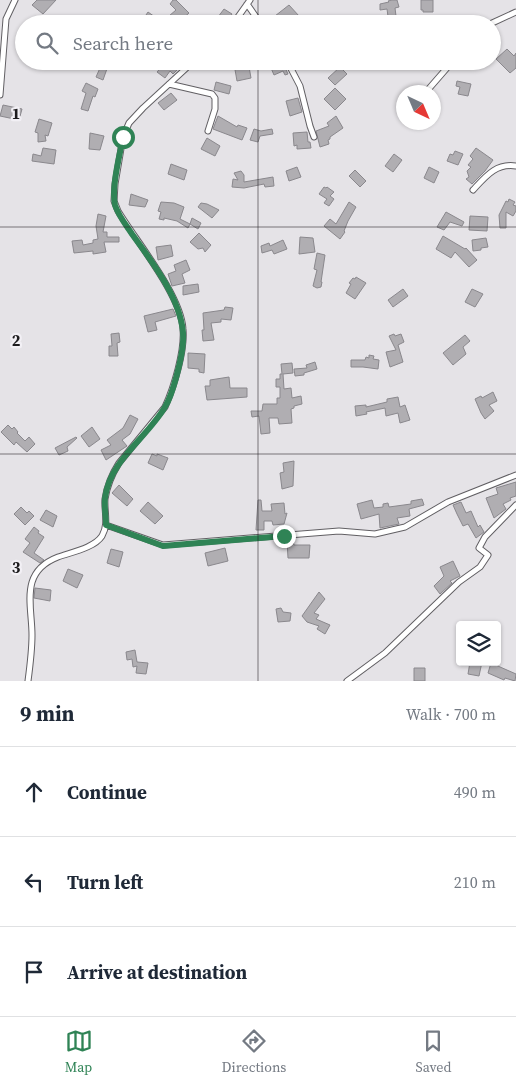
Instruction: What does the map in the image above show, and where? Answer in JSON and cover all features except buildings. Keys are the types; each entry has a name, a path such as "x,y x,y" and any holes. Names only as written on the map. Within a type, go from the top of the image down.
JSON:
{"street":[{"path":"0,94 6,19 15,0"},
{"path":"239,15 248,2 256,15"},
{"path":"501,19 516,12"},
{"path":"28,681 32,633 29,598 32,581 41,568 53,559 95,543 101,537 106,525 105,499 112,473 164,408 172,390 183,342 183,324 176,304 118,211 114,201 115,184 125,131 133,118 184,70"},
{"path":"292,70 300,86 314,137"},
{"path":"432,85 445,70"},
{"path":"169,84 212,94 215,98 215,109 208,131"},
{"path":"473,190 497,167 516,166"},
{"path":"106,525 163,546 339,531 375,534 405,527 448,502 516,476"},
{"path":"347,681 386,653 402,635 459,582 480,567 488,555 479,548 485,537 516,505"}],"route":[{"path":"123,137 115,184 115,206 166,285 176,304 184,329 178,366 169,398 164,408 112,473 105,499 106,525 163,546 284,536"}]}
